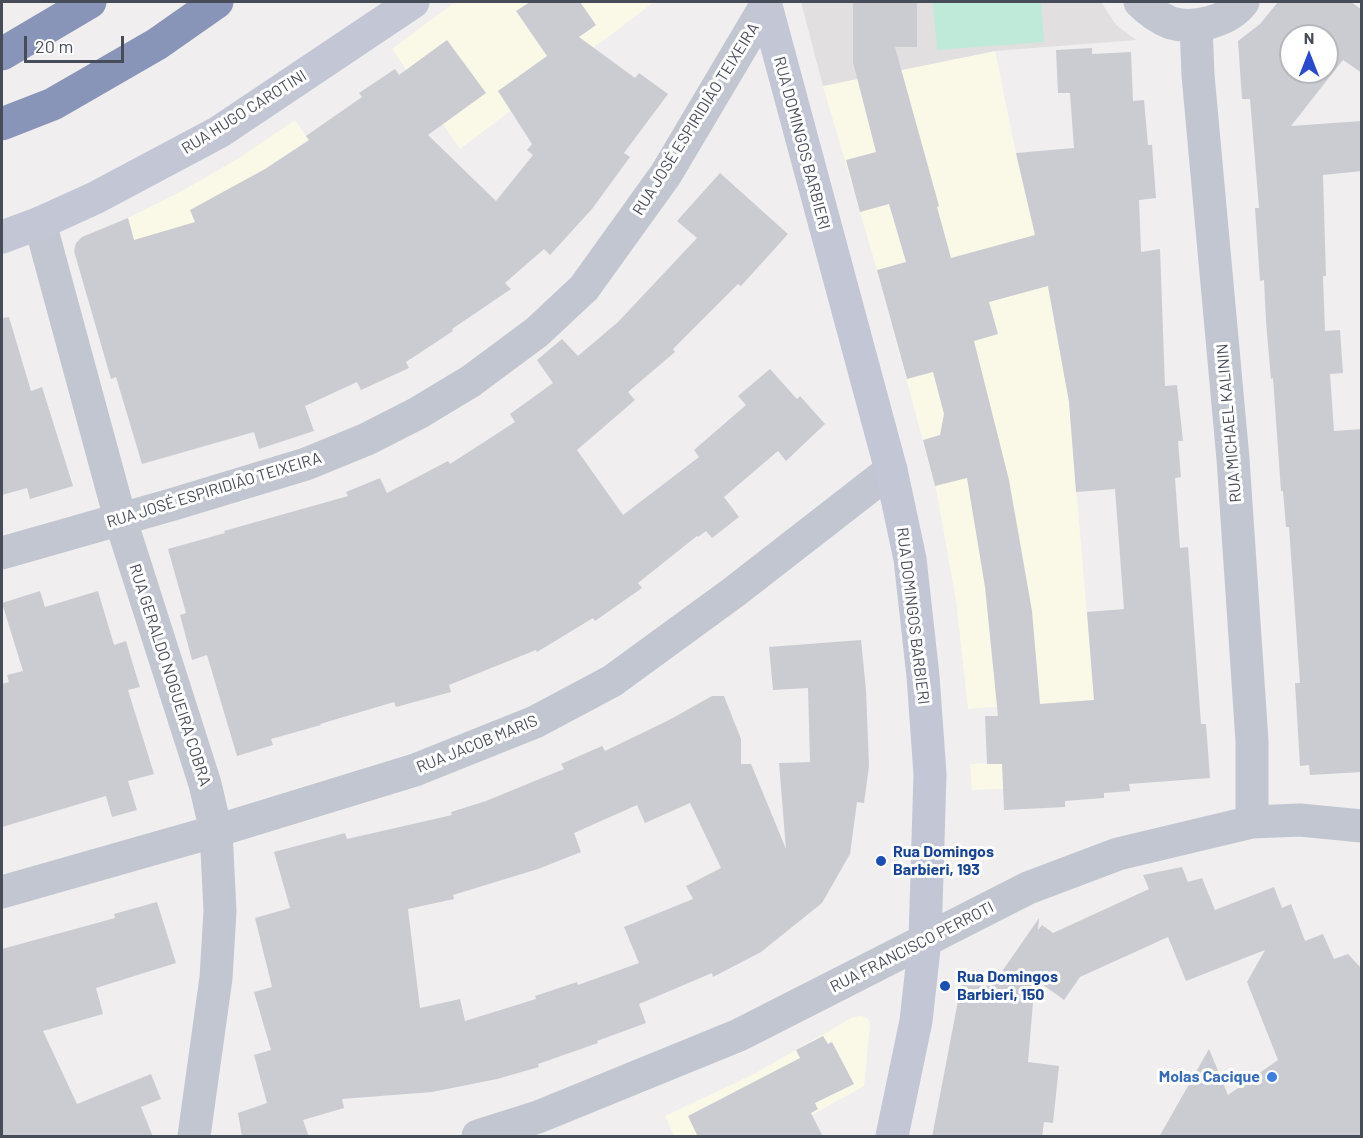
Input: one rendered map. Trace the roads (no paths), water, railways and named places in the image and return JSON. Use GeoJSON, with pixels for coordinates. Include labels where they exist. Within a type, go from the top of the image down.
{"type":"FeatureCollection","features":[{"type":"Feature","properties":{"kind":"highway"},"geometry":{"type":"LineString","coordinates":[[2,54],[90,2]]}},
{"type":"Feature","properties":{"kind":"highway"},"geometry":{"type":"LineString","coordinates":[[2,124],[62,98],[157,44],[218,2]]}},
{"type":"Feature","properties":{"kind":"main road","name":"RUA HUGO CAROTINI"},"geometry":{"type":"LineString","coordinates":[[2,237],[95,198],[219,132],[413,2]]}},
{"type":"Feature","properties":{"kind":"main road","name":"RUA DOMINGOS BARBIERI"},"geometry":{"type":"LineString","coordinates":[[765,4],[891,470],[910,560],[923,676],[930,774],[925,940],[916,1021],[892,1137]]}},
{"type":"Feature","properties":{"kind":"street"},"geometry":{"type":"LineString","coordinates":[[1140,2],[1150,12],[1172,23],[1196,25],[1219,20],[1244,2]]}},
{"type":"Feature","properties":{"kind":"street","name":"RUA JOSÉ ESPIRIDIÃO TEIXEIRA"},"geometry":{"type":"LineString","coordinates":[[2,553],[306,464],[368,439],[418,413],[471,381],[537,332],[584,288],[666,174],[765,4]]}},
{"type":"Feature","properties":{"kind":"street","name":"RUA MICHAEL KALININ"},"geometry":{"type":"LineString","coordinates":[[1196,25],[1198,75],[1234,470],[1252,741],[1252,822]]}},
{"type":"Feature","properties":{"kind":"street","name":"RUA GERALDO NOGUEIRA COBRA"},"geometry":{"type":"LineString","coordinates":[[40,223],[120,518],[205,784],[216,831],[220,910],[216,978],[194,1137]]}},
{"type":"Feature","properties":{"kind":"street","name":"RUA JACOB MARIS"},"geometry":{"type":"LineString","coordinates":[[2,892],[216,831],[415,770],[544,717],[612,681],[734,592],[891,470]]}},
{"type":"Feature","properties":{"kind":"street","name":"RUA FRANCISCO PERROTI"},"geometry":{"type":"LineString","coordinates":[[478,1137],[538,1117],[739,1035],[1028,888],[1118,854],[1252,822],[1300,820],[1362,826]]}},
{"type":"Feature","properties":{"kind":"place","name":"Rua Domingos Barbieri, 193"},"geometry":{"type":"Point","coordinates":[881,861]}},
{"type":"Feature","properties":{"kind":"place","name":"Rua Domingos Barbieri, 150"},"geometry":{"type":"Point","coordinates":[945,986]}},
{"type":"Feature","properties":{"kind":"place","name":"Molas Cacique"},"geometry":{"type":"Point","coordinates":[1272,1077]}}]}
